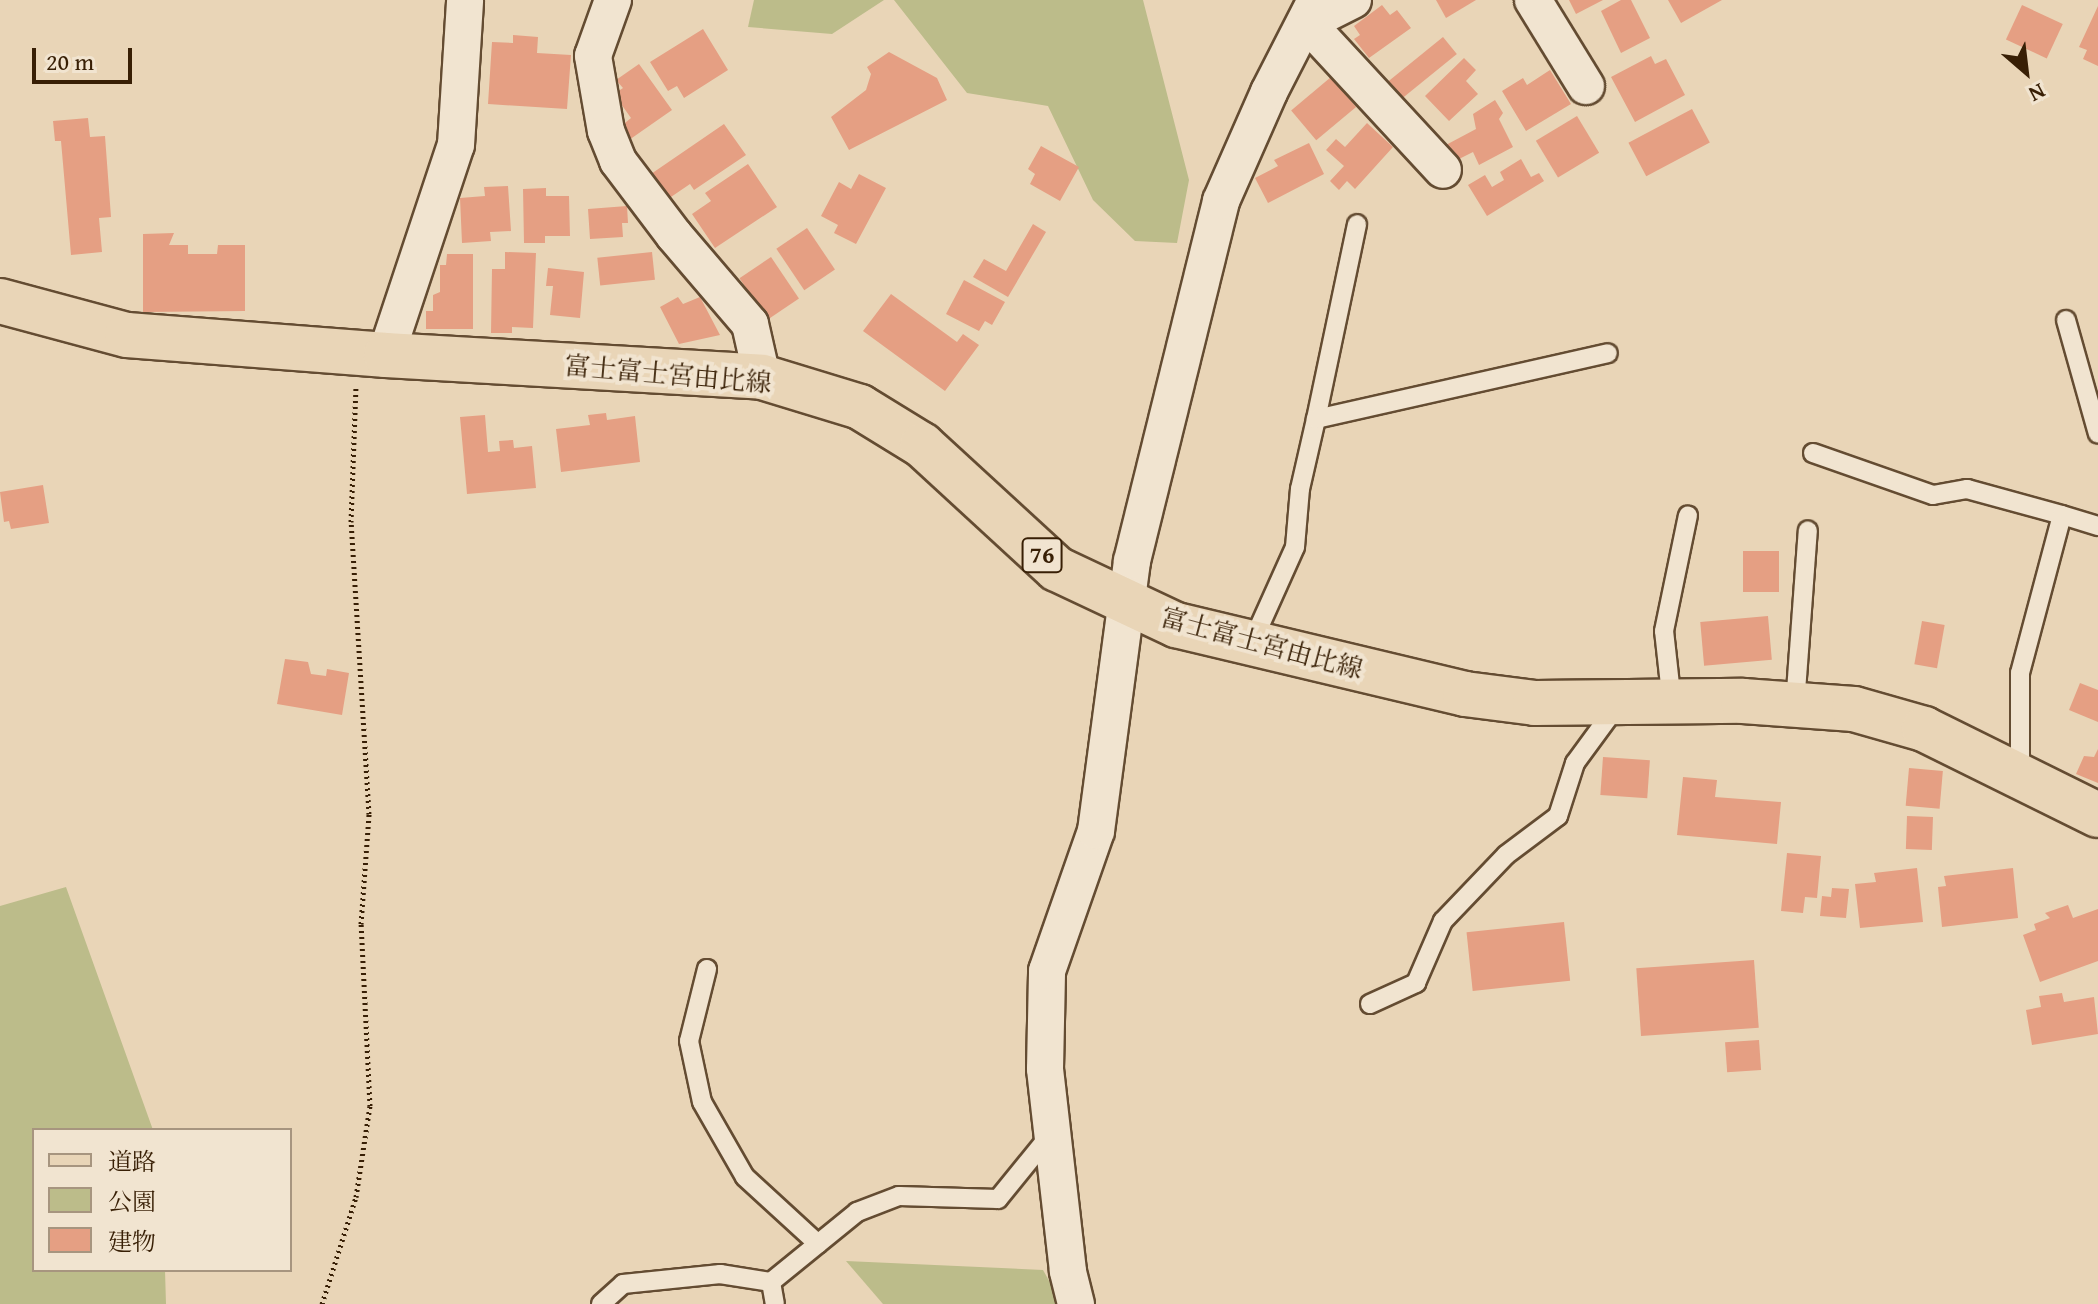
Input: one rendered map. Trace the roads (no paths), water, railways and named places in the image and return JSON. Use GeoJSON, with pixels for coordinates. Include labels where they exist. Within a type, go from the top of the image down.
{"type":"FeatureCollection","features":[{"type":"Feature","properties":{"kind":"main road","name":"富士富士宮由比線"},"geometry":{"type":"LineString","coordinates":[[0,301],[127,335],[762,377],[860,407],[922,445],[1057,569],[1176,625],[1250,646],[1465,694],[1535,703],[1743,701],[1854,709],[1924,729],[2098,815]]}},
{"type":"Feature","properties":{"kind":"street"},"geometry":{"type":"LineString","coordinates":[[372,353],[456,145],[465,0]]}},
{"type":"Feature","properties":{"kind":"street"},"geometry":{"type":"LineString","coordinates":[[613,0],[593,56],[606,131],[618,161],[674,235],[750,324],[762,377]]}},
{"type":"Feature","properties":{"kind":"street"},"geometry":{"type":"LineString","coordinates":[[1076,1304],[1068,1271],[1045,1069],[1047,971],[1096,831],[1132,561],[1221,201],[1269,92],[1311,12],[1353,0]]}},
{"type":"Feature","properties":{"kind":"street"},"geometry":{"type":"LineString","coordinates":[[1533,0],[1586,86]]}},
{"type":"Feature","properties":{"kind":"street"},"geometry":{"type":"LineString","coordinates":[[1311,12],[1443,170]]}},
{"type":"Feature","properties":{"kind":"lane"},"geometry":{"type":"LineString","coordinates":[[1250,646],[1295,547],[1300,489],[1357,224]]}},
{"type":"Feature","properties":{"kind":"lane"},"geometry":{"type":"LineString","coordinates":[[2066,320],[2098,434]]}},
{"type":"Feature","properties":{"kind":"lane"},"geometry":{"type":"LineString","coordinates":[[1316,419],[1608,353]]}},
{"type":"Feature","properties":{"kind":"lane"},"geometry":{"type":"LineString","coordinates":[[1813,453],[1933,495],[1967,489],[2098,526]]}},
{"type":"Feature","properties":{"kind":"lane"},"geometry":{"type":"LineString","coordinates":[[1672,703],[1664,631],[1688,515]]}},
{"type":"Feature","properties":{"kind":"lane"},"geometry":{"type":"LineString","coordinates":[[2020,776],[2020,673],[2062,515]]}},
{"type":"Feature","properties":{"kind":"lane"},"geometry":{"type":"LineString","coordinates":[[1795,705],[1808,530]]}},
{"type":"Feature","properties":{"kind":"lane"},"geometry":{"type":"LineString","coordinates":[[1370,1004],[1416,983],[1443,921],[1506,855],[1558,816],[1575,763],[1618,704]]}},
{"type":"Feature","properties":{"kind":"lane"},"geometry":{"type":"LineString","coordinates":[[707,969],[689,1041],[702,1102],[745,1177],[818,1244]]}},
{"type":"Feature","properties":{"kind":"lane"},"geometry":{"type":"LineString","coordinates":[[601,1304],[623,1284],[720,1274],[771,1282],[857,1212],[899,1196],[998,1199],[1052,1133]]}},
{"type":"Feature","properties":{"kind":"lane"},"geometry":{"type":"LineString","coordinates":[[771,1282],[775,1304]]}}]}
